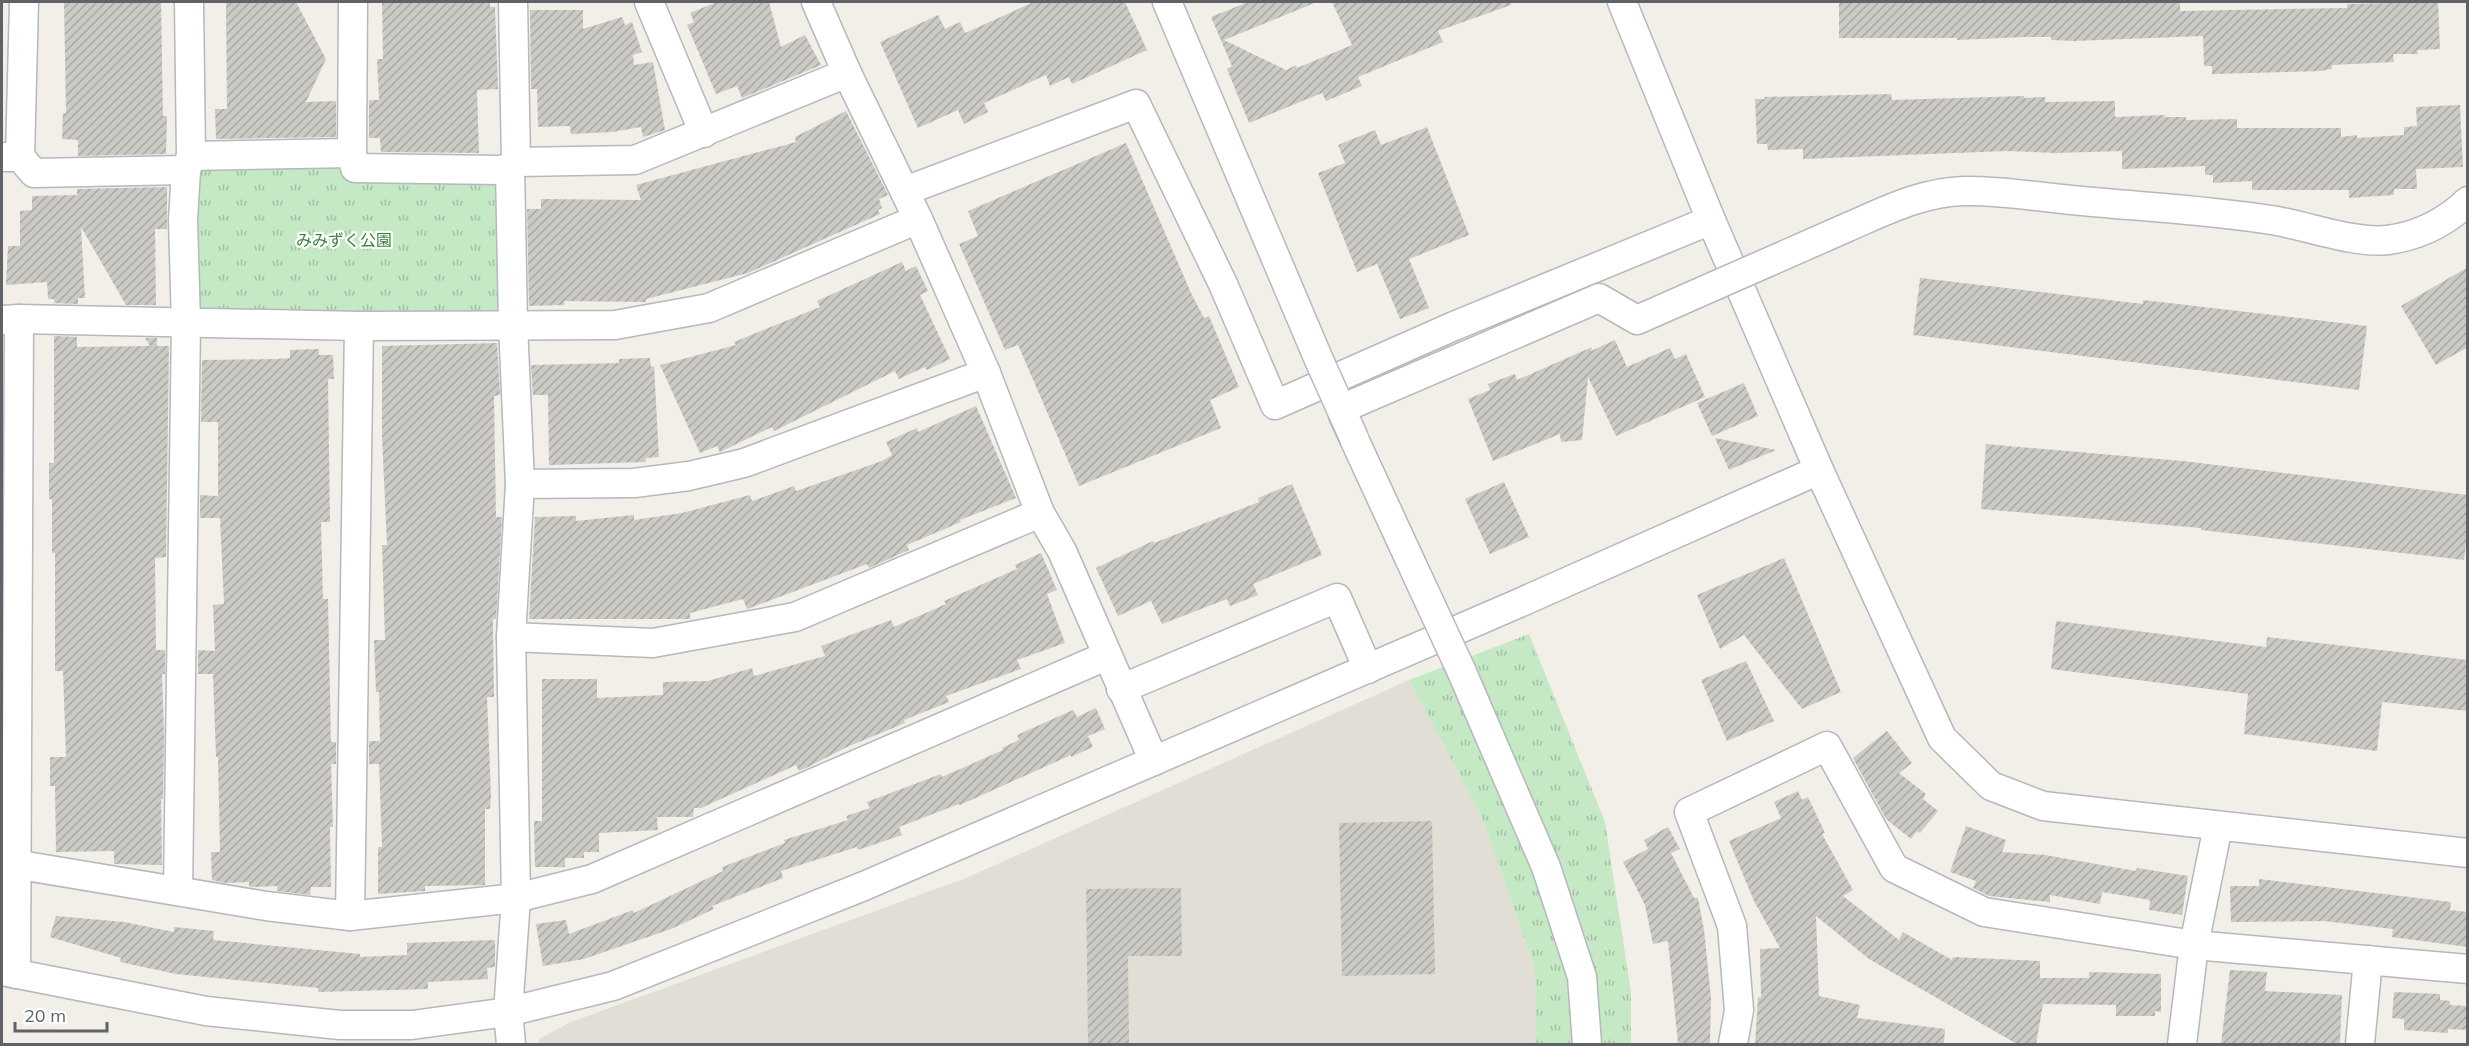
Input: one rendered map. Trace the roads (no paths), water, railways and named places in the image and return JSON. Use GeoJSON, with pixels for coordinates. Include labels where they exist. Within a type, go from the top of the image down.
{"type":"FeatureCollection","features":[{"type":"Feature","properties":{"kind":"street"},"geometry":{"type":"LineString","coordinates":[[24,2],[11,157],[34,172],[352,153]]}},
{"type":"Feature","properties":{"kind":"street"},"geometry":{"type":"LineString","coordinates":[[178,890],[186,323],[183,220],[188,163],[189,2]]}},
{"type":"Feature","properties":{"kind":"street"},"geometry":{"type":"LineString","coordinates":[[353,2],[352,153],[355,168],[500,170],[513,165],[635,159],[704,133],[847,73]]}},
{"type":"Feature","properties":{"kind":"street"},"geometry":{"type":"LineString","coordinates":[[511,1044],[508,1012],[516,898],[511,637],[520,484],[513,324],[513,2]]}},
{"type":"Feature","properties":{"kind":"street"},"geometry":{"type":"LineString","coordinates":[[649,2],[704,133]]}},
{"type":"Feature","properties":{"kind":"street"},"geometry":{"type":"LineString","coordinates":[[816,2],[847,73],[918,219],[986,373],[1040,513],[1062,551],[1106,656],[1154,761]]}},
{"type":"Feature","properties":{"kind":"street"},"geometry":{"type":"LineString","coordinates":[[1167,2],[1319,360],[1461,670],[1546,867],[1582,977],[1587,1044]]}},
{"type":"Feature","properties":{"kind":"street"},"geometry":{"type":"LineString","coordinates":[[1622,2],[1711,220],[1819,470],[1942,738],[1991,786],[2043,806],[2468,853]]}},
{"type":"Feature","properties":{"kind":"street"},"geometry":{"type":"LineString","coordinates":[[905,190],[1136,104],[1223,284],[1275,405],[1454,326],[1711,220]]}},
{"type":"Feature","properties":{"kind":"street"},"geometry":{"type":"LineString","coordinates":[[1346,420],[1599,298],[1637,320],[1911,200],[1963,191],[1992,191],[2273,220],[2343,236],[2385,240],[2417,234],[2456,212],[2468,201]]}},
{"type":"Feature","properties":{"kind":"street"},"geometry":{"type":"LineString","coordinates":[[918,219],[709,308],[615,325],[359,326],[10,319],[9,972],[206,1011],[340,1024],[377,1035],[412,1025],[508,1012],[613,986],[864,885],[1154,761],[1819,470]]}},
{"type":"Feature","properties":{"kind":"street"},"geometry":{"type":"LineString","coordinates":[[350,916],[359,326]]}},
{"type":"Feature","properties":{"kind":"street"},"geometry":{"type":"LineString","coordinates":[[520,484],[634,483],[689,476],[744,463],[986,373]]}},
{"type":"Feature","properties":{"kind":"street"},"geometry":{"type":"LineString","coordinates":[[511,637],[653,642],[795,617],[1040,513]]}},
{"type":"Feature","properties":{"kind":"street"},"geometry":{"type":"LineString","coordinates":[[1121,689],[1337,598],[1368,669]]}},
{"type":"Feature","properties":{"kind":"street"},"geometry":{"type":"LineString","coordinates":[[10,864],[266,906],[350,916],[516,898],[592,879],[1106,656]]}},
{"type":"Feature","properties":{"kind":"street"},"geometry":{"type":"LineString","coordinates":[[1734,1044],[1739,1010],[1732,926],[1689,812],[1827,746],[1893,868],[1984,912],[2194,945],[2468,969]]}},
{"type":"Feature","properties":{"kind":"street"},"geometry":{"type":"LineString","coordinates":[[2182,1044],[2194,945],[2218,826]]}},
{"type":"Feature","properties":{"kind":"street"},"geometry":{"type":"LineString","coordinates":[[2360,1044],[2368,960]]}},
{"type":"Feature","properties":{"kind":"park label","name":"みみずく公園"},"geometry":{"type":"Point","coordinates":[344,240]}}]}
